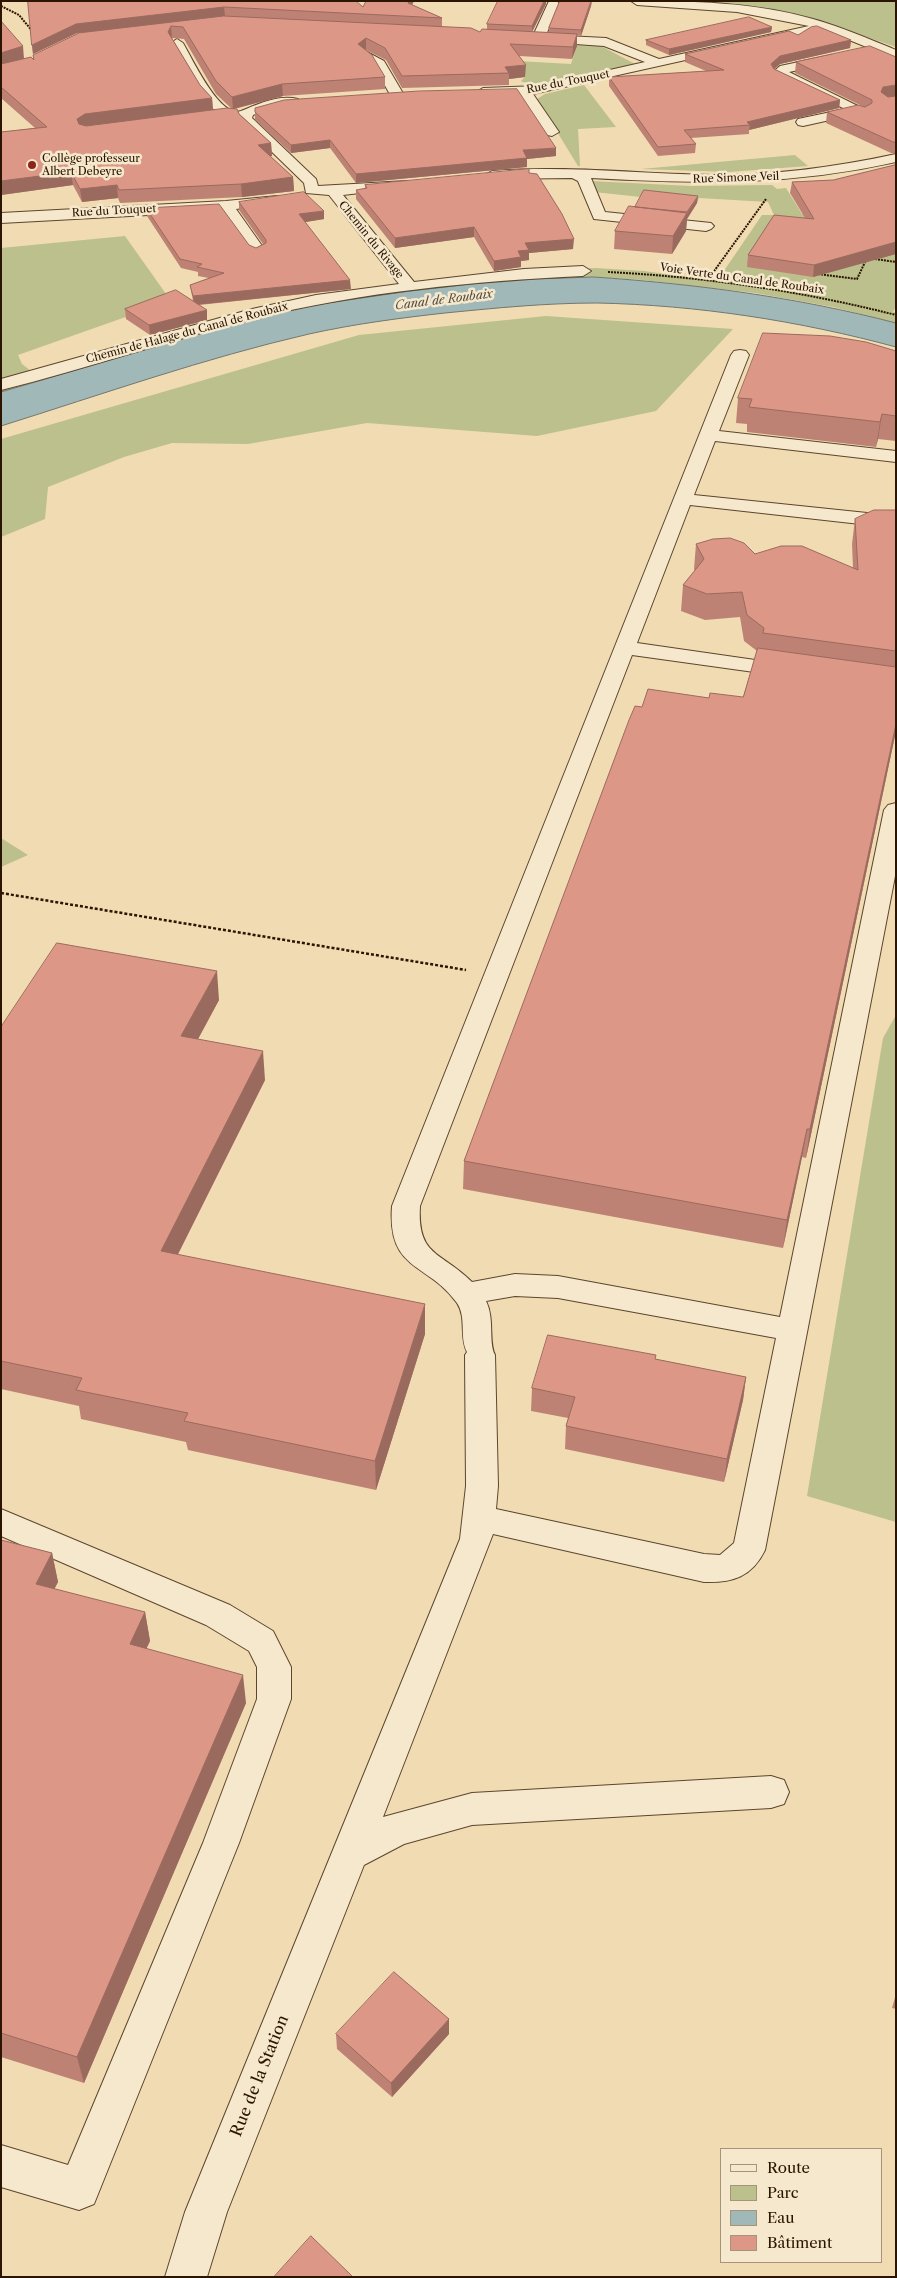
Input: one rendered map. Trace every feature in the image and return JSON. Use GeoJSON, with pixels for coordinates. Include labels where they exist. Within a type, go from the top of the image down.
{"type":"FeatureCollection","features":[{"type":"Feature","properties":{"kind":"street"},"geometry":{"type":"LineString","coordinates":[[637,1],[725,7],[796,18],[837,30],[896,55]]}},
{"type":"Feature","properties":{"kind":"street"},"geometry":{"type":"LineString","coordinates":[[553,4],[534,38],[606,42],[659,63]]}},
{"type":"Feature","properties":{"kind":"street","name":"Rue du Touquet"},"geometry":{"type":"LineString","coordinates":[[465,92],[525,92],[802,30],[825,28]]}},
{"type":"Feature","properties":{"kind":"street"},"geometry":{"type":"LineString","coordinates":[[177,43],[210,97],[228,114]]}},
{"type":"Feature","properties":{"kind":"street"},"geometry":{"type":"LineString","coordinates":[[860,53],[880,48]]}},
{"type":"Feature","properties":{"kind":"street"},"geometry":{"type":"LineString","coordinates":[[366,56],[379,64],[396,95]]}},
{"type":"Feature","properties":{"kind":"street"},"geometry":{"type":"LineString","coordinates":[[804,122],[860,111],[779,73],[785,69],[841,57]]}},
{"type":"Feature","properties":{"kind":"street"},"geometry":{"type":"LineString","coordinates":[[525,92],[552,132]]}},
{"type":"Feature","properties":{"kind":"street"},"geometry":{"type":"LineString","coordinates":[[378,96],[411,94]]}},
{"type":"Feature","properties":{"kind":"street"},"geometry":{"type":"LineString","coordinates":[[245,116],[250,111],[260,107],[302,101]]}},
{"type":"Feature","properties":{"kind":"street"},"geometry":{"type":"LineString","coordinates":[[209,117],[228,114],[245,116]]}},
{"type":"Feature","properties":{"kind":"street"},"geometry":{"type":"LineString","coordinates":[[245,116],[249,125],[311,182],[311,190],[335,191],[413,183]]}},
{"type":"Feature","properties":{"kind":"street","name":"Rue Simone Veil"},"geometry":{"type":"LineString","coordinates":[[482,176],[534,172],[574,172],[691,179],[750,179],[814,174],[896,158]]}},
{"type":"Feature","properties":{"kind":"street"},"geometry":{"type":"LineString","coordinates":[[574,172],[584,179],[599,216],[706,226]]}},
{"type":"Feature","properties":{"kind":"street","name":"Rue du Touquet"},"geometry":{"type":"LineString","coordinates":[[1,218],[226,206],[286,199],[302,195],[311,190]]}},
{"type":"Feature","properties":{"kind":"street","name":"Chemin du Rivage"},"geometry":{"type":"LineString","coordinates":[[335,191],[337,198],[410,287]]}},
{"type":"Feature","properties":{"kind":"street"},"geometry":{"type":"LineString","coordinates":[[226,206],[257,250]]}},
{"type":"Feature","properties":{"kind":"street","name":"Chemin de Halage du Canal de Roubaix"},"geometry":{"type":"LineString","coordinates":[[1,385],[271,309],[410,287],[524,274],[584,271]]}},
{"type":"Feature","properties":{"kind":"street"},"geometry":{"type":"LineString","coordinates":[[740,355],[406,1206],[404,1219],[408,1243],[417,1254],[448,1277],[466,1294],[515,1285],[558,1287],[792,1330]]}},
{"type":"Feature","properties":{"kind":"street"},"geometry":{"type":"LineString","coordinates":[[708,435],[896,457]]}},
{"type":"Feature","properties":{"kind":"street"},"geometry":{"type":"LineString","coordinates":[[683,499],[896,522]]}},
{"type":"Feature","properties":{"kind":"street"},"geometry":{"type":"LineString","coordinates":[[626,648],[809,674]]}},
{"type":"Feature","properties":{"kind":"street"},"geometry":{"type":"LineString","coordinates":[[480,1518],[704,1568],[726,1569],[749,1550],[896,810]]}},
{"type":"Feature","properties":{"kind":"street","name":"Rue de la Station"},"geometry":{"type":"LineString","coordinates":[[186,2277],[206,2212],[344,1866],[469,1561],[480,1518],[482,1486],[479,1350],[475,1310],[466,1294]]}},
{"type":"Feature","properties":{"kind":"street"},"geometry":{"type":"LineString","coordinates":[[1,1522],[218,1615],[261,1641],[274,1667],[274,1700],[221,1843],[79,2188],[1,2166]]}},
{"type":"Feature","properties":{"kind":"street"},"geometry":{"type":"LineString","coordinates":[[344,1866],[396,1829],[472,1809],[771,1792]]}},
{"type":"Feature","properties":{"kind":"path"},"geometry":{"type":"LineString","coordinates":[[1,6],[19,16],[38,38]]}},
{"type":"Feature","properties":{"kind":"path"},"geometry":{"type":"LineString","coordinates":[[707,281],[767,198]]}},
{"type":"Feature","properties":{"kind":"path"},"geometry":{"type":"LineString","coordinates":[[874,259],[879,251]]}},
{"type":"Feature","properties":{"kind":"path"},"geometry":{"type":"LineString","coordinates":[[817,274],[857,279],[865,260],[874,259],[896,262]]}},
{"type":"Feature","properties":{"kind":"path","name":"Voie Verte du Canal de Roubaix"},"geometry":{"type":"LineString","coordinates":[[584,271],[637,273],[814,296],[896,315]]}},
{"type":"Feature","properties":{"kind":"path"},"geometry":{"type":"LineString","coordinates":[[1,893],[496,975]]}},
{"type":"Feature","properties":{"kind":"green space"},"geometry":{"type":"Polygon","coordinates":[[[684,1],[896,1],[896,47],[810,18],[733,5],[684,1]]]}},
{"type":"Feature","properties":{"kind":"green space"},"geometry":{"type":"Polygon","coordinates":[[[577,45],[601,46],[635,64],[532,86],[521,81],[525,77],[517,61],[571,64],[577,45]]]}},
{"type":"Feature","properties":{"kind":"green space"},"geometry":{"type":"Polygon","coordinates":[[[584,85],[616,127],[578,129],[580,166],[578,166],[537,99],[545,94],[584,85]]]}},
{"type":"Feature","properties":{"kind":"green space"},"geometry":{"type":"Polygon","coordinates":[[[795,155],[808,166],[729,172],[641,169],[795,155]]]}},
{"type":"Feature","properties":{"kind":"green space"},"geometry":{"type":"Polygon","coordinates":[[[590,181],[691,186],[772,185],[777,189],[786,188],[802,214],[884,211],[896,208],[896,306],[893,312],[896,313],[896,323],[833,307],[755,293],[642,280],[594,277],[410,291],[299,307],[247,320],[1,392],[1,248],[125,236],[171,301],[18,355],[22,364],[31,371],[285,304],[548,270],[596,268],[644,271],[717,281],[762,215],[774,215],[768,202],[699,198],[697,203],[594,192],[590,181]]]}},
{"type":"Feature","properties":{"kind":"green space"},"geometry":{"type":"Polygon","coordinates":[[[546,316],[733,329],[656,411],[537,436],[367,423],[248,444],[172,443],[124,457],[48,487],[45,519],[1,537],[1,439],[359,335],[546,316]]]}},
{"type":"Feature","properties":{"kind":"green space"},"geometry":{"type":"Polygon","coordinates":[[[1,838],[28,855],[1,867],[1,838]]]}},
{"type":"Feature","properties":{"kind":"green space"},"geometry":{"type":"Polygon","coordinates":[[[896,1015],[896,1522],[807,1496],[883,1038],[896,1015]]]}},
{"type":"Feature","properties":{"kind":"water","name":"Canal de Roubaix"},"geometry":{"type":"Polygon","coordinates":[[[594,277],[670,283],[746,293],[858,314],[896,323],[896,347],[786,322],[710,311],[635,304],[559,304],[445,313],[394,319],[309,334],[193,365],[1,426],[1,392],[247,320],[299,307],[410,291],[507,280],[594,277]]]}},
{"type":"Feature","properties":{"kind":"building"},"geometry":{"type":"Polygon","coordinates":[[[28,1],[356,1],[363,7],[366,1],[409,1],[408,3],[442,18],[224,7],[76,24],[32,45],[28,1]]]}},
{"type":"Feature","properties":{"kind":"building"},"geometry":{"type":"Polygon","coordinates":[[[498,1],[544,1],[532,26],[487,24],[498,1]]]}},
{"type":"Feature","properties":{"kind":"building"},"geometry":{"type":"Polygon","coordinates":[[[560,1],[591,1],[581,30],[549,28],[560,1]]]}},
{"type":"Feature","properties":{"kind":"building"},"geometry":{"type":"Polygon","coordinates":[[[224,16],[471,28],[480,32],[482,29],[577,34],[573,47],[510,44],[526,65],[505,67],[509,73],[402,76],[385,48],[366,38],[358,44],[372,55],[385,77],[282,84],[232,97],[216,81],[183,27],[171,26],[168,32],[200,85],[212,98],[85,114],[77,119],[79,124],[86,126],[227,108],[237,109],[239,114],[271,143],[258,145],[293,177],[241,184],[119,190],[117,185],[80,189],[71,172],[1,181],[1,132],[47,127],[1,87],[1,64],[31,57],[34,60],[33,55],[79,33],[224,16]]]}},
{"type":"Feature","properties":{"kind":"building"},"geometry":{"type":"Polygon","coordinates":[[[749,17],[772,27],[669,49],[646,40],[749,17]]]}},
{"type":"Feature","properties":{"kind":"building"},"geometry":{"type":"Polygon","coordinates":[[[1,21],[23,46],[1,53],[1,21]]]}},
{"type":"Feature","properties":{"kind":"building"},"geometry":{"type":"Polygon","coordinates":[[[817,26],[851,40],[780,56],[771,64],[774,69],[840,100],[747,122],[750,125],[684,130],[696,144],[658,147],[609,77],[724,70],[685,54],[789,31],[798,35],[811,27],[817,26]]]}},
{"type":"Feature","properties":{"kind":"building"},"geometry":{"type":"Polygon","coordinates":[[[870,46],[896,57],[896,85],[883,87],[881,92],[888,97],[896,96],[896,142],[827,112],[858,105],[865,107],[872,103],[872,100],[796,62],[870,46]]]}},
{"type":"Feature","properties":{"kind":"building"},"geometry":{"type":"Polygon","coordinates":[[[517,89],[556,148],[523,150],[527,158],[356,174],[330,140],[291,145],[255,112],[255,108],[284,100],[419,91],[517,89]]]}},
{"type":"Feature","properties":{"kind":"building"},"geometry":{"type":"Polygon","coordinates":[[[896,165],[896,242],[814,265],[748,255],[774,215],[814,219],[792,182],[833,180],[896,165]]]}},
{"type":"Feature","properties":{"kind":"building"},"geometry":{"type":"Polygon","coordinates":[[[529,169],[529,173],[537,174],[562,214],[574,239],[525,243],[529,250],[518,251],[521,257],[494,261],[474,227],[395,238],[356,190],[367,188],[365,185],[529,169]]]}},
{"type":"Feature","properties":{"kind":"building"},"geometry":{"type":"Polygon","coordinates":[[[644,190],[698,196],[687,212],[635,207],[644,190]]]}},
{"type":"Feature","properties":{"kind":"building"},"geometry":{"type":"Polygon","coordinates":[[[304,192],[324,211],[299,214],[350,280],[193,296],[190,285],[224,273],[197,267],[202,264],[180,259],[146,208],[219,204],[249,245],[256,248],[266,243],[266,240],[239,202],[304,192]]]}},
{"type":"Feature","properties":{"kind":"building"},"geometry":{"type":"Polygon","coordinates":[[[629,206],[687,213],[673,236],[615,231],[629,206]]]}},
{"type":"Feature","properties":{"kind":"building"},"geometry":{"type":"Polygon","coordinates":[[[176,290],[207,310],[149,325],[125,309],[176,290]]]}},
{"type":"Feature","properties":{"kind":"building"},"geometry":{"type":"Polygon","coordinates":[[[763,333],[830,336],[866,342],[896,351],[896,416],[882,414],[880,422],[749,407],[752,399],[738,398],[763,333]]]}},
{"type":"Feature","properties":{"kind":"building"},"geometry":{"type":"Polygon","coordinates":[[[874,510],[896,510],[896,651],[763,633],[764,628],[747,615],[742,592],[707,594],[683,585],[704,559],[696,544],[713,539],[730,538],[744,543],[755,554],[781,546],[802,546],[858,570],[855,519],[874,510]]]}},
{"type":"Feature","properties":{"kind":"building"},"geometry":{"type":"Polygon","coordinates":[[[758,648],[896,667],[896,724],[810,1129],[807,1129],[787,1220],[464,1161],[635,706],[642,707],[648,689],[709,698],[710,693],[743,697],[758,648]]]}},
{"type":"Feature","properties":{"kind":"building"},"geometry":{"type":"Polygon","coordinates":[[[57,943],[217,971],[181,1036],[263,1051],[161,1251],[425,1304],[375,1461],[184,1421],[188,1413],[76,1390],[82,1378],[1,1361],[1,1027],[57,943]]]}},
{"type":"Feature","properties":{"kind":"building"},"geometry":{"type":"Polygon","coordinates":[[[548,1335],[656,1355],[655,1359],[746,1377],[727,1459],[566,1426],[575,1397],[532,1388],[548,1335]]]}},
{"type":"Feature","properties":{"kind":"building"},"geometry":{"type":"Polygon","coordinates":[[[1,1540],[52,1553],[36,1584],[145,1612],[130,1644],[243,1675],[77,2057],[1,2033],[1,1540]]]}},
{"type":"Feature","properties":{"kind":"building"},"geometry":{"type":"Polygon","coordinates":[[[394,1972],[449,2019],[391,2083],[336,2034],[394,1972]]]}},
{"type":"Feature","properties":{"kind":"building"},"geometry":{"type":"Polygon","coordinates":[[[311,2236],[353,2277],[274,2277],[311,2236]]]}},
{"type":"Feature","properties":{"kind":"place","name":"Collège professeur Albert Debeyre"},"geometry":{"type":"Point","coordinates":[32,165]}}]}
